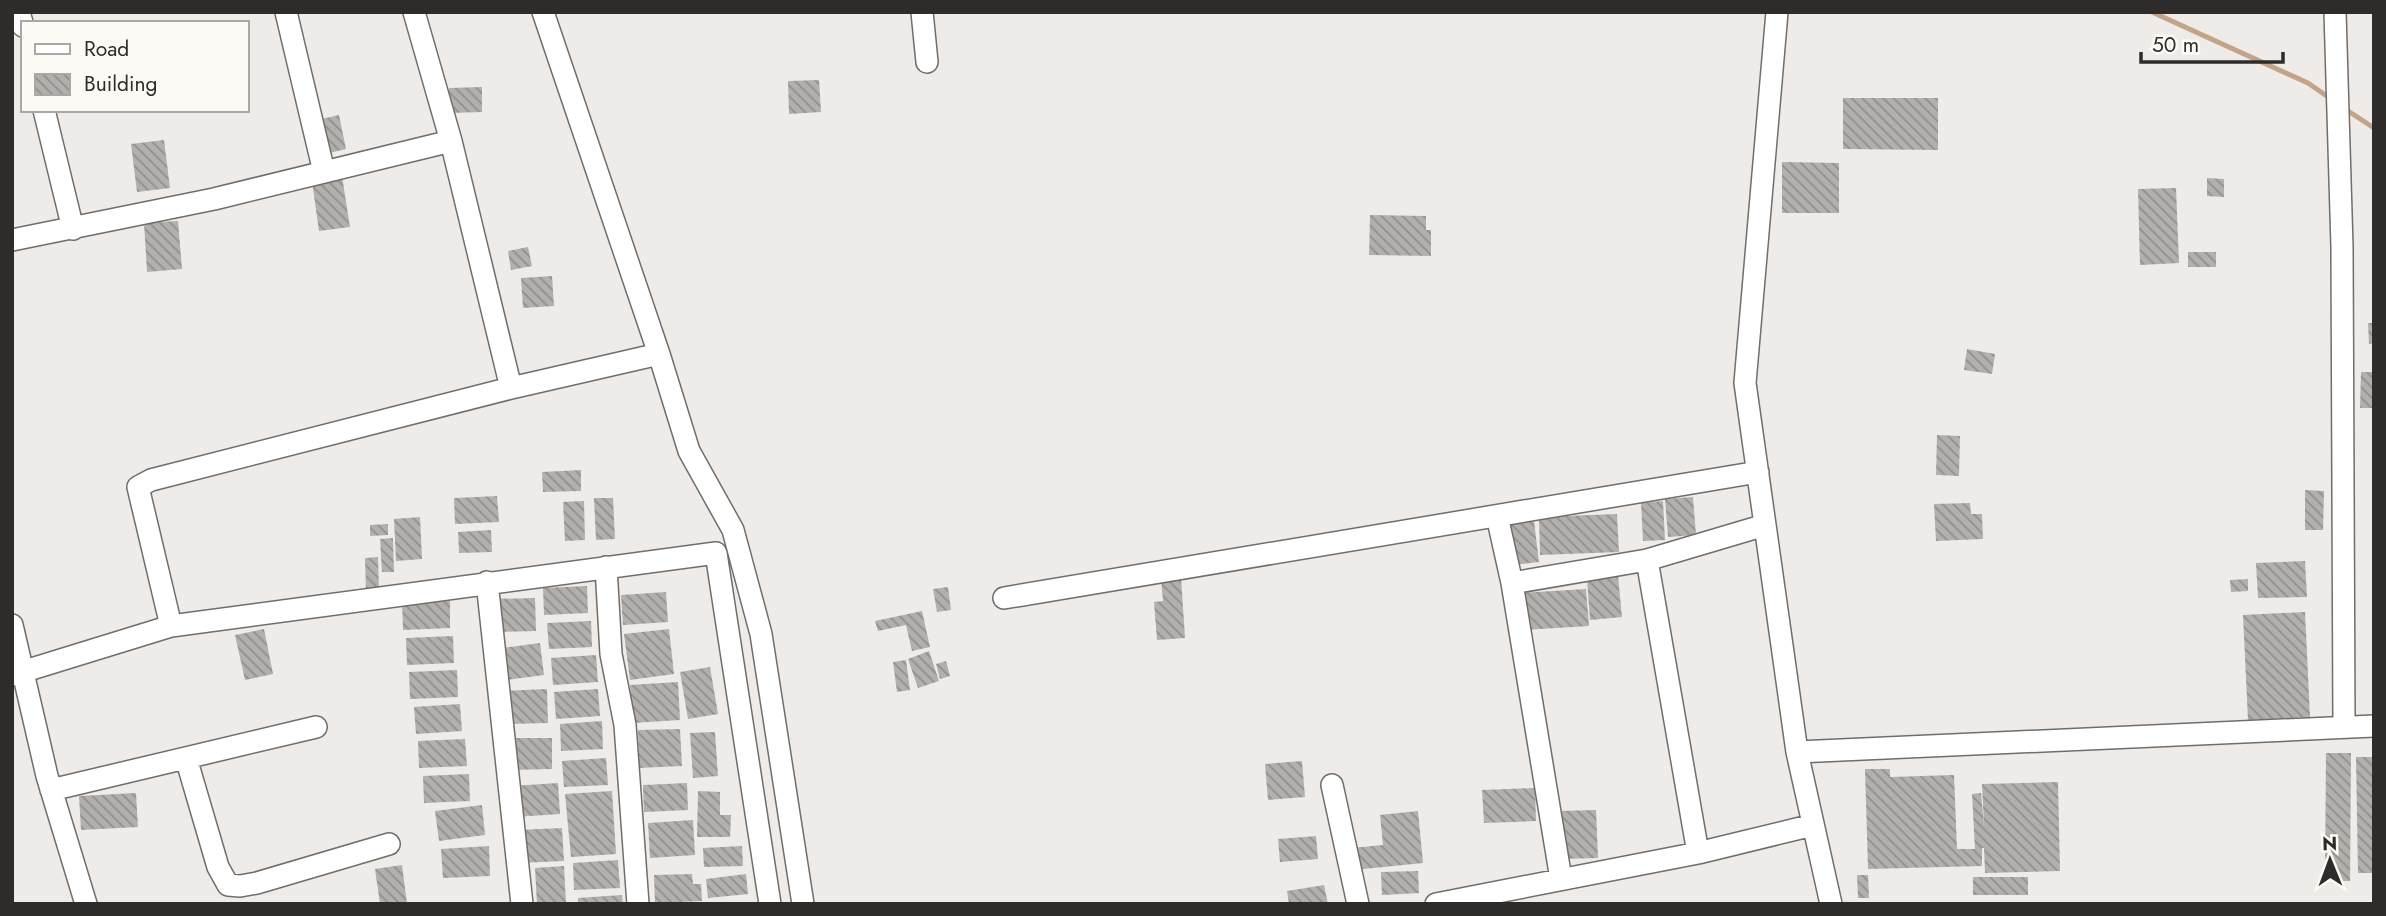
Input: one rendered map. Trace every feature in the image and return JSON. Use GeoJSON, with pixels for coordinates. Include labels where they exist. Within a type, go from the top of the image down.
{"type":"FeatureCollection","features":[{"type":"Feature","properties":{"kind":"street"},"geometry":{"type":"LineString","coordinates":[[286,12],[324,172]]}},
{"type":"Feature","properties":{"kind":"street"},"geometry":{"type":"LineString","coordinates":[[414,12],[451,141],[511,388]]}},
{"type":"Feature","properties":{"kind":"street"},"geometry":{"type":"LineString","coordinates":[[543,12],[659,354],[688,451],[733,530],[761,634],[803,904]]}},
{"type":"Feature","properties":{"kind":"street"},"geometry":{"type":"LineString","coordinates":[[922,12],[927,62]]}},
{"type":"Feature","properties":{"kind":"street"},"geometry":{"type":"LineString","coordinates":[[1777,12],[1745,383],[1797,752],[1831,904]]}},
{"type":"Feature","properties":{"kind":"street"},"geometry":{"type":"LineString","coordinates":[[2335,12],[2342,260],[2344,726]]}},
{"type":"Feature","properties":{"kind":"street"},"geometry":{"type":"LineString","coordinates":[[44,112],[73,229]]}},
{"type":"Feature","properties":{"kind":"street"},"geometry":{"type":"LineString","coordinates":[[12,240],[214,199],[451,141]]}},
{"type":"Feature","properties":{"kind":"street"},"geometry":{"type":"LineString","coordinates":[[171,626],[138,487],[151,480],[511,388],[659,354]]}},
{"type":"Feature","properties":{"kind":"street"},"geometry":{"type":"LineString","coordinates":[[1004,598],[1758,472]]}},
{"type":"Feature","properties":{"kind":"street"},"geometry":{"type":"LineString","coordinates":[[1497,516],[1511,583],[1561,880]]}},
{"type":"Feature","properties":{"kind":"street"},"geometry":{"type":"LineString","coordinates":[[1511,583],[1647,560],[1765,525]]}},
{"type":"Feature","properties":{"kind":"street"},"geometry":{"type":"LineString","coordinates":[[18,674],[171,626],[716,552],[769,904]]}},
{"type":"Feature","properties":{"kind":"street"},"geometry":{"type":"LineString","coordinates":[[1647,560],[1698,853]]}},
{"type":"Feature","properties":{"kind":"street"},"geometry":{"type":"LineString","coordinates":[[606,567],[611,653],[625,725],[638,904]]}},
{"type":"Feature","properties":{"kind":"street"},"geometry":{"type":"LineString","coordinates":[[487,582],[522,904]]}},
{"type":"Feature","properties":{"kind":"street"},"geometry":{"type":"LineString","coordinates":[[12,625],[18,674],[86,904]]}},
{"type":"Feature","properties":{"kind":"street"},"geometry":{"type":"LineString","coordinates":[[1797,752],[2374,726]]}},
{"type":"Feature","properties":{"kind":"street"},"geometry":{"type":"LineString","coordinates":[[51,790],[316,727]]}},
{"type":"Feature","properties":{"kind":"street"},"geometry":{"type":"LineString","coordinates":[[186,758],[218,867],[228,885],[257,883],[389,844]]}},
{"type":"Feature","properties":{"kind":"street"},"geometry":{"type":"LineString","coordinates":[[1332,785],[1358,904]]}},
{"type":"Feature","properties":{"kind":"street"},"geometry":{"type":"LineString","coordinates":[[1436,904],[1698,853],[1813,825]]}},
{"type":"Feature","properties":{"kind":"building"},"geometry":{"type":"Polygon","coordinates":[[[819,80],[821,112],[789,114],[788,81],[819,80]]]}},
{"type":"Feature","properties":{"kind":"building"},"geometry":{"type":"Polygon","coordinates":[[[482,87],[482,112],[450,113],[449,88],[482,87]]]}},
{"type":"Feature","properties":{"kind":"building"},"geometry":{"type":"Polygon","coordinates":[[[1843,98],[1938,98],[1938,150],[1843,149],[1843,98]]]}},
{"type":"Feature","properties":{"kind":"building"},"geometry":{"type":"Polygon","coordinates":[[[339,115],[346,149],[321,155],[313,121],[339,115]]]}},
{"type":"Feature","properties":{"kind":"building"},"geometry":{"type":"Polygon","coordinates":[[[164,140],[170,188],[137,192],[131,144],[164,140]]]}},
{"type":"Feature","properties":{"kind":"building"},"geometry":{"type":"Polygon","coordinates":[[[1782,162],[1839,163],[1839,213],[1782,213],[1782,162]]]}},
{"type":"Feature","properties":{"kind":"building"},"geometry":{"type":"Polygon","coordinates":[[[342,176],[350,227],[319,231],[312,181],[342,176]]]}},
{"type":"Feature","properties":{"kind":"building"},"geometry":{"type":"Polygon","coordinates":[[[2207,178],[2224,179],[2224,197],[2207,196],[2207,178]]]}},
{"type":"Feature","properties":{"kind":"building"},"geometry":{"type":"Polygon","coordinates":[[[2176,188],[2179,263],[2140,265],[2138,189],[2176,188]]]}},
{"type":"Feature","properties":{"kind":"building"},"geometry":{"type":"Polygon","coordinates":[[[1370,215],[1426,216],[1426,230],[1431,230],[1431,256],[1369,255],[1370,215]]]}},
{"type":"Feature","properties":{"kind":"building"},"geometry":{"type":"Polygon","coordinates":[[[178,221],[182,269],[147,272],[144,223],[178,221]]]}},
{"type":"Feature","properties":{"kind":"building"},"geometry":{"type":"Polygon","coordinates":[[[528,247],[532,266],[511,270],[508,251],[528,247]]]}},
{"type":"Feature","properties":{"kind":"building"},"geometry":{"type":"Polygon","coordinates":[[[2188,252],[2216,252],[2216,267],[2188,267],[2188,252]]]}},
{"type":"Feature","properties":{"kind":"building"},"geometry":{"type":"Polygon","coordinates":[[[552,276],[554,306],[523,308],[521,278],[552,276]]]}},
{"type":"Feature","properties":{"kind":"building"},"geometry":{"type":"Polygon","coordinates":[[[2368,323],[2374,323],[2374,343],[2369,344],[2368,323]]]}},
{"type":"Feature","properties":{"kind":"building"},"geometry":{"type":"Polygon","coordinates":[[[1967,349],[1995,354],[1992,374],[1964,370],[1967,349]]]}},
{"type":"Feature","properties":{"kind":"building"},"geometry":{"type":"Polygon","coordinates":[[[2361,372],[2374,372],[2374,408],[2360,408],[2361,372]]]}},
{"type":"Feature","properties":{"kind":"building"},"geometry":{"type":"Polygon","coordinates":[[[1937,435],[1960,436],[1959,476],[1936,475],[1937,435]]]}},
{"type":"Feature","properties":{"kind":"building"},"geometry":{"type":"Polygon","coordinates":[[[581,470],[581,491],[543,492],[542,472],[581,470]]]}},
{"type":"Feature","properties":{"kind":"building"},"geometry":{"type":"Polygon","coordinates":[[[2305,490],[2324,491],[2323,530],[2305,530],[2305,490]]]}},
{"type":"Feature","properties":{"kind":"building"},"geometry":{"type":"Polygon","coordinates":[[[497,496],[499,522],[455,524],[454,498],[497,496]]]}},
{"type":"Feature","properties":{"kind":"building"},"geometry":{"type":"Polygon","coordinates":[[[1693,497],[1696,535],[1668,537],[1665,499],[1693,497]]]}},
{"type":"Feature","properties":{"kind":"building"},"geometry":{"type":"Polygon","coordinates":[[[594,498],[613,498],[615,539],[596,540],[594,498]]]}},
{"type":"Feature","properties":{"kind":"building"},"geometry":{"type":"Polygon","coordinates":[[[584,501],[585,540],[565,541],[563,502],[584,501]]]}},
{"type":"Feature","properties":{"kind":"building"},"geometry":{"type":"Polygon","coordinates":[[[1663,501],[1665,540],[1643,541],[1641,503],[1663,501]]]}},
{"type":"Feature","properties":{"kind":"building"},"geometry":{"type":"Polygon","coordinates":[[[1970,503],[1971,514],[1982,514],[1983,539],[1936,541],[1934,504],[1970,503]]]}},
{"type":"Feature","properties":{"kind":"building"},"geometry":{"type":"Polygon","coordinates":[[[1617,514],[1619,552],[1540,555],[1539,517],[1617,514]]]}},
{"type":"Feature","properties":{"kind":"building"},"geometry":{"type":"Polygon","coordinates":[[[420,517],[422,559],[396,561],[394,519],[420,517]]]}},
{"type":"Feature","properties":{"kind":"building"},"geometry":{"type":"Polygon","coordinates":[[[1534,521],[1539,562],[1513,565],[1508,524],[1534,521]]]}},
{"type":"Feature","properties":{"kind":"building"},"geometry":{"type":"Polygon","coordinates":[[[388,524],[388,535],[370,536],[370,525],[388,524]]]}},
{"type":"Feature","properties":{"kind":"building"},"geometry":{"type":"Polygon","coordinates":[[[491,530],[492,552],[459,553],[458,532],[491,530]]]}},
{"type":"Feature","properties":{"kind":"building"},"geometry":{"type":"Polygon","coordinates":[[[393,538],[394,572],[382,572],[380,539],[393,538]]]}},
{"type":"Feature","properties":{"kind":"building"},"geometry":{"type":"Polygon","coordinates":[[[378,557],[379,591],[366,592],[365,558],[378,557]]]}},
{"type":"Feature","properties":{"kind":"building"},"geometry":{"type":"Polygon","coordinates":[[[2305,561],[2307,597],[2258,598],[2256,563],[2305,561]]]}},
{"type":"Feature","properties":{"kind":"building"},"geometry":{"type":"Polygon","coordinates":[[[1618,576],[1622,617],[1590,620],[1587,579],[1618,576]]]}},
{"type":"Feature","properties":{"kind":"building"},"geometry":{"type":"Polygon","coordinates":[[[1181,577],[1185,638],[1157,640],[1154,602],[1163,601],[1161,579],[1181,577]]]}},
{"type":"Feature","properties":{"kind":"building"},"geometry":{"type":"Polygon","coordinates":[[[2248,579],[2248,591],[2231,592],[2230,580],[2248,579]]]}},
{"type":"Feature","properties":{"kind":"building"},"geometry":{"type":"Polygon","coordinates":[[[587,586],[588,613],[544,615],[543,588],[587,586]]]}},
{"type":"Feature","properties":{"kind":"building"},"geometry":{"type":"Polygon","coordinates":[[[948,587],[951,610],[937,612],[933,589],[948,587]]]}},
{"type":"Feature","properties":{"kind":"building"},"geometry":{"type":"Polygon","coordinates":[[[1586,589],[1589,626],[1523,630],[1520,593],[1586,589]]]}},
{"type":"Feature","properties":{"kind":"building"},"geometry":{"type":"Polygon","coordinates":[[[666,592],[668,622],[623,625],[621,595],[666,592]]]}},
{"type":"Feature","properties":{"kind":"building"},"geometry":{"type":"Polygon","coordinates":[[[535,598],[536,631],[493,632],[492,599],[535,598]]]}},
{"type":"Feature","properties":{"kind":"building"},"geometry":{"type":"Polygon","coordinates":[[[450,601],[450,628],[403,630],[402,602],[450,601]]]}},
{"type":"Feature","properties":{"kind":"building"},"geometry":{"type":"Polygon","coordinates":[[[922,611],[930,647],[912,651],[906,625],[878,631],[875,621],[922,611]]]}},
{"type":"Feature","properties":{"kind":"building"},"geometry":{"type":"Polygon","coordinates":[[[2305,612],[2310,717],[2248,720],[2243,615],[2305,612]]]}},
{"type":"Feature","properties":{"kind":"building"},"geometry":{"type":"Polygon","coordinates":[[[591,621],[592,647],[549,649],[547,623],[591,621]]]}},
{"type":"Feature","properties":{"kind":"building"},"geometry":{"type":"Polygon","coordinates":[[[264,629],[273,674],[245,680],[235,635],[264,629]]]}},
{"type":"Feature","properties":{"kind":"building"},"geometry":{"type":"Polygon","coordinates":[[[669,629],[674,674],[630,680],[624,634],[669,629]]]}},
{"type":"Feature","properties":{"kind":"building"},"geometry":{"type":"Polygon","coordinates":[[[453,636],[454,663],[407,665],[406,638],[453,636]]]}},
{"type":"Feature","properties":{"kind":"building"},"geometry":{"type":"Polygon","coordinates":[[[540,643],[544,675],[499,681],[495,649],[540,643]]]}},
{"type":"Feature","properties":{"kind":"building"},"geometry":{"type":"Polygon","coordinates":[[[929,651],[939,681],[918,688],[908,659],[929,651]]]}},
{"type":"Feature","properties":{"kind":"building"},"geometry":{"type":"Polygon","coordinates":[[[596,655],[598,682],[553,685],[551,658],[596,655]]]}},
{"type":"Feature","properties":{"kind":"building"},"geometry":{"type":"Polygon","coordinates":[[[906,660],[910,690],[897,692],[893,662],[906,660]]]}},
{"type":"Feature","properties":{"kind":"building"},"geometry":{"type":"Polygon","coordinates":[[[946,661],[950,676],[940,679],[936,664],[946,661]]]}},
{"type":"Feature","properties":{"kind":"building"},"geometry":{"type":"Polygon","coordinates":[[[710,667],[718,714],[688,719],[680,672],[710,667]]]}},
{"type":"Feature","properties":{"kind":"building"},"geometry":{"type":"Polygon","coordinates":[[[457,670],[458,697],[410,699],[409,672],[457,670]]]}},
{"type":"Feature","properties":{"kind":"building"},"geometry":{"type":"Polygon","coordinates":[[[678,682],[680,720],[633,723],[630,685],[678,682]]]}},
{"type":"Feature","properties":{"kind":"building"},"geometry":{"type":"Polygon","coordinates":[[[547,689],[548,723],[503,724],[501,691],[547,689]]]}},
{"type":"Feature","properties":{"kind":"building"},"geometry":{"type":"Polygon","coordinates":[[[598,689],[600,716],[556,719],[554,692],[598,689]]]}},
{"type":"Feature","properties":{"kind":"building"},"geometry":{"type":"Polygon","coordinates":[[[460,704],[462,731],[416,734],[414,707],[460,704]]]}},
{"type":"Feature","properties":{"kind":"building"},"geometry":{"type":"Polygon","coordinates":[[[602,721],[603,749],[561,751],[560,724],[602,721]]]}},
{"type":"Feature","properties":{"kind":"building"},"geometry":{"type":"Polygon","coordinates":[[[680,729],[682,766],[639,768],[638,730],[680,729]]]}},
{"type":"Feature","properties":{"kind":"building"},"geometry":{"type":"Polygon","coordinates":[[[715,732],[718,776],[693,778],[690,733],[715,732]]]}},
{"type":"Feature","properties":{"kind":"building"},"geometry":{"type":"Polygon","coordinates":[[[507,738],[552,738],[552,769],[507,770],[507,738]]]}},
{"type":"Feature","properties":{"kind":"building"},"geometry":{"type":"Polygon","coordinates":[[[465,739],[467,766],[419,768],[418,741],[465,739]]]}},
{"type":"Feature","properties":{"kind":"building"},"geometry":{"type":"Polygon","coordinates":[[[2326,753],[2351,753],[2350,881],[2325,881],[2326,753]]]}},
{"type":"Feature","properties":{"kind":"building"},"geometry":{"type":"Polygon","coordinates":[[[2356,757],[2374,757],[2374,873],[2358,873],[2356,757]]]}},
{"type":"Feature","properties":{"kind":"building"},"geometry":{"type":"Polygon","coordinates":[[[606,758],[608,785],[564,787],[562,761],[606,758]]]}},
{"type":"Feature","properties":{"kind":"building"},"geometry":{"type":"Polygon","coordinates":[[[1302,761],[1305,797],[1268,800],[1265,764],[1302,761]]]}},
{"type":"Feature","properties":{"kind":"building"},"geometry":{"type":"Polygon","coordinates":[[[1865,769],[1890,769],[1890,777],[1954,775],[1957,849],[1975,849],[1972,794],[1981,793],[1984,826],[1982,784],[2058,782],[2060,871],[1985,873],[1984,848],[1982,866],[1868,869],[1865,769]]]}},
{"type":"Feature","properties":{"kind":"building"},"geometry":{"type":"Polygon","coordinates":[[[469,774],[470,801],[424,803],[423,776],[469,774]]]}},
{"type":"Feature","properties":{"kind":"building"},"geometry":{"type":"Polygon","coordinates":[[[558,783],[560,814],[514,817],[512,786],[558,783]]]}},
{"type":"Feature","properties":{"kind":"building"},"geometry":{"type":"Polygon","coordinates":[[[687,783],[688,810],[644,812],[643,785],[687,783]]]}},
{"type":"Feature","properties":{"kind":"building"},"geometry":{"type":"Polygon","coordinates":[[[1535,788],[1536,821],[1484,823],[1482,790],[1535,788]]]}},
{"type":"Feature","properties":{"kind":"building"},"geometry":{"type":"Polygon","coordinates":[[[612,791],[616,854],[571,857],[565,794],[612,791]]]}},
{"type":"Feature","properties":{"kind":"building"},"geometry":{"type":"Polygon","coordinates":[[[698,791],[720,792],[720,815],[731,815],[730,837],[697,837],[698,791]]]}},
{"type":"Feature","properties":{"kind":"building"},"geometry":{"type":"Polygon","coordinates":[[[136,793],[138,827],[81,830],[79,796],[136,793]]]}},
{"type":"Feature","properties":{"kind":"building"},"geometry":{"type":"Polygon","coordinates":[[[482,805],[485,835],[439,841],[435,811],[482,805]]]}},
{"type":"Feature","properties":{"kind":"building"},"geometry":{"type":"Polygon","coordinates":[[[1596,810],[1598,858],[1561,859],[1559,811],[1596,810]]]}},
{"type":"Feature","properties":{"kind":"building"},"geometry":{"type":"Polygon","coordinates":[[[1418,811],[1423,863],[1354,870],[1352,848],[1383,845],[1380,815],[1418,811]]]}},
{"type":"Feature","properties":{"kind":"building"},"geometry":{"type":"Polygon","coordinates":[[[693,820],[695,855],[650,858],[648,823],[693,820]]]}},
{"type":"Feature","properties":{"kind":"building"},"geometry":{"type":"Polygon","coordinates":[[[562,828],[564,861],[519,863],[517,830],[562,828]]]}},
{"type":"Feature","properties":{"kind":"building"},"geometry":{"type":"Polygon","coordinates":[[[1316,836],[1318,859],[1280,862],[1278,839],[1316,836]]]}},
{"type":"Feature","properties":{"kind":"building"},"geometry":{"type":"Polygon","coordinates":[[[489,846],[490,876],[443,878],[441,849],[489,846]]]}},
{"type":"Feature","properties":{"kind":"building"},"geometry":{"type":"Polygon","coordinates":[[[742,846],[743,866],[704,867],[703,848],[742,846]]]}},
{"type":"Feature","properties":{"kind":"building"},"geometry":{"type":"Polygon","coordinates":[[[618,860],[620,888],[574,890],[573,863],[618,860]]]}},
{"type":"Feature","properties":{"kind":"building"},"geometry":{"type":"Polygon","coordinates":[[[402,865],[407,904],[380,904],[375,869],[402,865]]]}},
{"type":"Feature","properties":{"kind":"building"},"geometry":{"type":"Polygon","coordinates":[[[564,866],[566,904],[537,904],[535,868],[564,866]]]}},
{"type":"Feature","properties":{"kind":"building"},"geometry":{"type":"Polygon","coordinates":[[[1418,871],[1419,893],[1382,895],[1381,872],[1418,871]]]}},
{"type":"Feature","properties":{"kind":"building"},"geometry":{"type":"Polygon","coordinates":[[[692,874],[693,884],[701,884],[702,901],[655,903],[654,875],[692,874]]]}},
{"type":"Feature","properties":{"kind":"building"},"geometry":{"type":"Polygon","coordinates":[[[746,874],[748,894],[708,898],[706,879],[746,874]]]}},
{"type":"Feature","properties":{"kind":"building"},"geometry":{"type":"Polygon","coordinates":[[[1857,875],[1868,875],[1869,898],[1858,898],[1857,875]]]}},
{"type":"Feature","properties":{"kind":"building"},"geometry":{"type":"Polygon","coordinates":[[[1973,877],[2028,877],[2028,895],[1973,895],[1973,877]]]}},
{"type":"Feature","properties":{"kind":"building"},"geometry":{"type":"Polygon","coordinates":[[[1324,885],[1328,904],[1289,904],[1287,891],[1324,885]]]}},
{"type":"Feature","properties":{"kind":"building"},"geometry":{"type":"Polygon","coordinates":[[[622,895],[623,904],[578,904],[578,898],[622,895]]]}},
{"type":"Feature","properties":{"kind":"waterway"},"geometry":{"type":"LineString","coordinates":[[2152,12],[2308,83],[2331,99]]}},
{"type":"Feature","properties":{"kind":"waterway"},"geometry":{"type":"LineString","coordinates":[[2345,109],[2374,128]]}}]}
